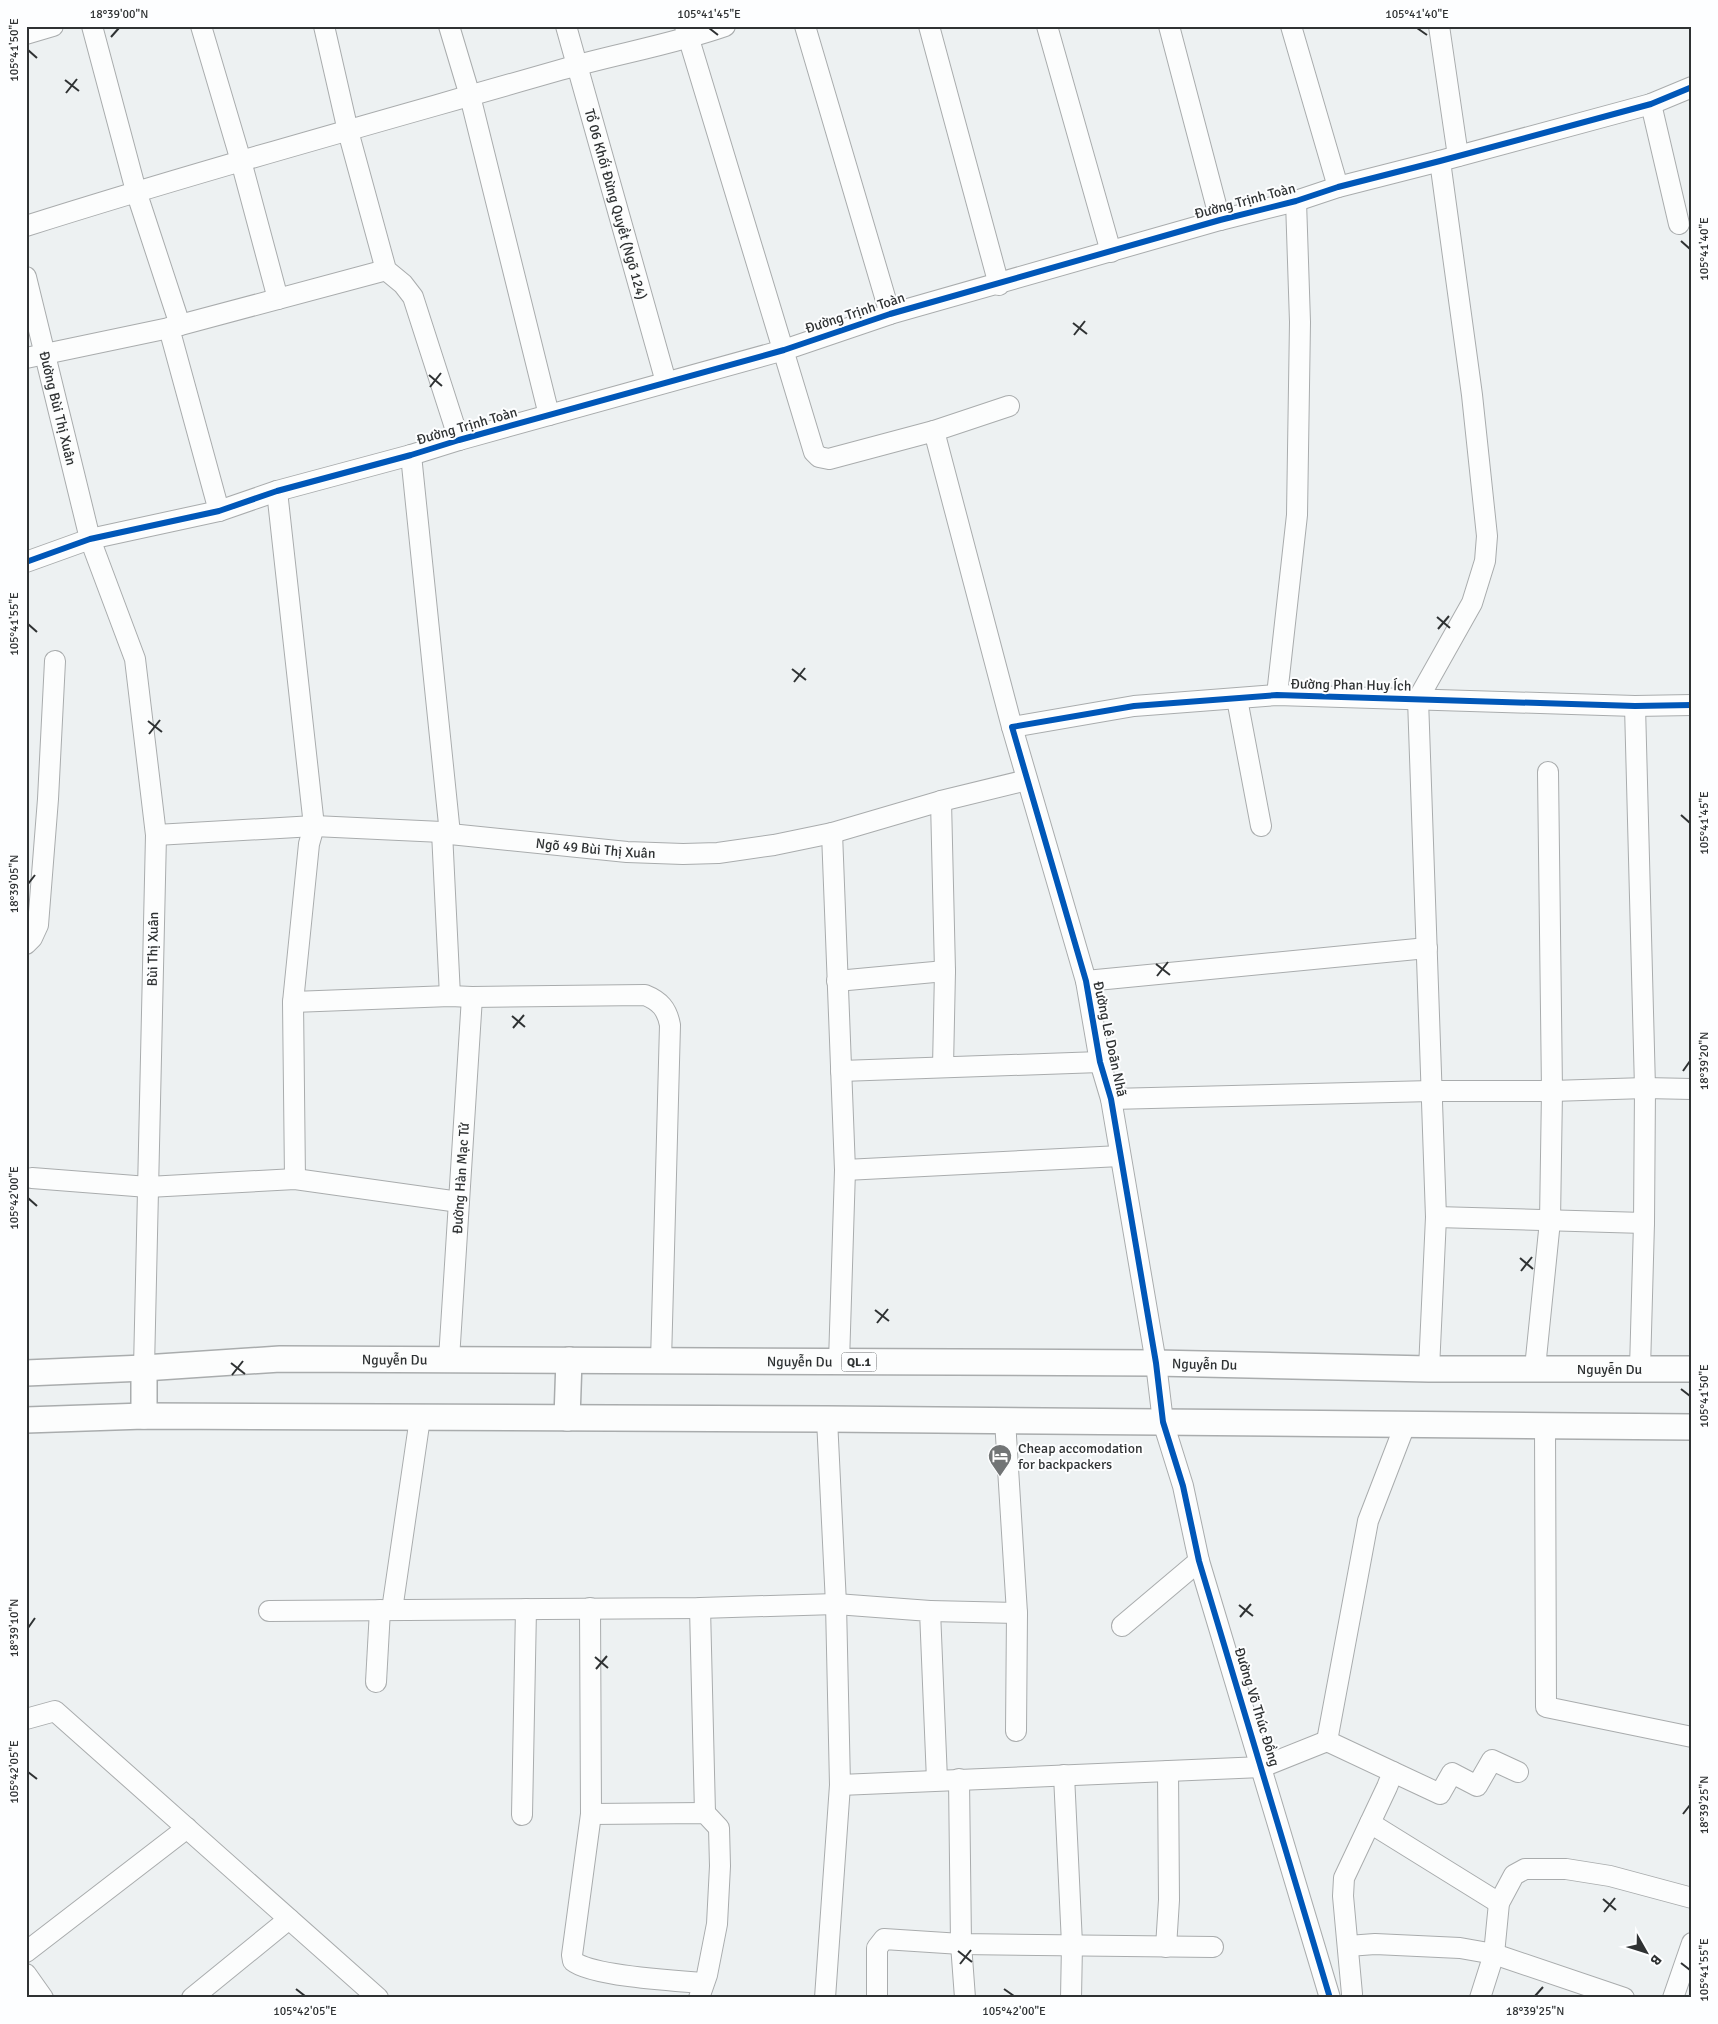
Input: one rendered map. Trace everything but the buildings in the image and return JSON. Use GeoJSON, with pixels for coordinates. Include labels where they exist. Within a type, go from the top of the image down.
{"type":"FeatureCollection","features":[{"type":"Feature","properties":{"kind":"main road","name":"Nguyễn Du"},"geometry":{"type":"LineString","coordinates":[[26,1372],[144,1368],[280,1359],[1156,1364],[1428,1369],[1692,1369]]}},
{"type":"Feature","properties":{"kind":"main road"},"geometry":{"type":"LineString","coordinates":[[567,1418],[569,1360]]}},
{"type":"Feature","properties":{"kind":"main road"},"geometry":{"type":"LineString","coordinates":[[144,1368],[144,1416]]}},
{"type":"Feature","properties":{"kind":"main road"},"geometry":{"type":"LineString","coordinates":[[26,1420],[144,1416],[1005,1420],[1692,1427]]}},
{"type":"Feature","properties":{"kind":"street"},"geometry":{"type":"LineString","coordinates":[[26,34],[53,26]]}},
{"type":"Feature","properties":{"kind":"street"},"geometry":{"type":"LineString","coordinates":[[92,26],[136,191],[175,326],[219,511]]}},
{"type":"Feature","properties":{"kind":"street"},"geometry":{"type":"LineString","coordinates":[[201,26],[241,161],[278,299]]}},
{"type":"Feature","properties":{"kind":"street"},"geometry":{"type":"LineString","coordinates":[[324,26],[348,131],[386,270],[404,284],[413,298],[459,440]]}},
{"type":"Feature","properties":{"kind":"street"},"geometry":{"type":"LineString","coordinates":[[448,26],[470,96],[549,415]]}},
{"type":"Feature","properties":{"kind":"street","name":"Tổ 06 Khối Đừng Quyềt (Ngõ 124)"},"geometry":{"type":"LineString","coordinates":[[566,26],[666,382]]}},
{"type":"Feature","properties":{"kind":"street"},"geometry":{"type":"LineString","coordinates":[[26,226],[136,191],[687,33],[725,26]]}},
{"type":"Feature","properties":{"kind":"street"},"geometry":{"type":"LineString","coordinates":[[806,26],[890,314]]}},
{"type":"Feature","properties":{"kind":"street"},"geometry":{"type":"LineString","coordinates":[[929,26],[998,285]]}},
{"type":"Feature","properties":{"kind":"street"},"geometry":{"type":"LineString","coordinates":[[1047,26],[1111,252]]}},
{"type":"Feature","properties":{"kind":"street"},"geometry":{"type":"LineString","coordinates":[[1169,26],[1220,220]]}},
{"type":"Feature","properties":{"kind":"street"},"geometry":{"type":"LineString","coordinates":[[1292,26],[1338,187]]}},
{"type":"Feature","properties":{"kind":"street"},"geometry":{"type":"LineString","coordinates":[[1428,1369],[1436,1217],[1418,699],[1472,603],[1485,561],[1487,536],[1449,159],[1439,26]]}},
{"type":"Feature","properties":{"kind":"street"},"geometry":{"type":"LineString","coordinates":[[687,33],[814,452],[819,457],[829,459],[934,431],[1009,406]]}},
{"type":"Feature","properties":{"kind":"street","name":"Đường Trịnh Toàn"},"geometry":{"type":"LineString","coordinates":[[26,562],[90,539],[219,511],[277,491],[411,456],[459,440],[784,350],[890,314],[998,285],[1220,220],[1651,104],[1692,87]]}},
{"type":"Feature","properties":{"kind":"street"},"geometry":{"type":"LineString","coordinates":[[1651,104],[1679,224]]}},
{"type":"Feature","properties":{"kind":"street"},"geometry":{"type":"LineString","coordinates":[[1277,695],[1297,515],[1300,322],[1296,201]]}},
{"type":"Feature","properties":{"kind":"street"},"geometry":{"type":"LineString","coordinates":[[26,358],[46,352],[175,326],[386,270]]}},
{"type":"Feature","properties":{"kind":"street","name":"Đường Bùi Thị Xuân"},"geometry":{"type":"LineString","coordinates":[[26,277],[46,352],[90,539]]}},
{"type":"Feature","properties":{"kind":"street","name":"Đường Lê Doãn Nhã"},"geometry":{"type":"LineString","coordinates":[[934,431],[1012,727],[1086,981],[1100,1062],[1111,1099],[1156,1364],[1163,1422]]}},
{"type":"Feature","properties":{"kind":"street"},"geometry":{"type":"LineString","coordinates":[[411,456],[446,833],[450,996]]}},
{"type":"Feature","properties":{"kind":"street"},"geometry":{"type":"LineString","coordinates":[[277,491],[314,826],[309,844],[293,1002],[295,1179]]}},
{"type":"Feature","properties":{"kind":"street","name":"Bùi Thị Xuân"},"geometry":{"type":"LineString","coordinates":[[90,539],[135,658],[156,835],[144,1368]]}},
{"type":"Feature","properties":{"kind":"street"},"geometry":{"type":"LineString","coordinates":[[26,944],[32,938],[38,925],[48,799],[55,661]]}},
{"type":"Feature","properties":{"kind":"street","name":"Đường Phan Huy Ích"},"geometry":{"type":"LineString","coordinates":[[1012,727],[1134,706],[1277,695],[1635,706],[1692,706]]}},
{"type":"Feature","properties":{"kind":"street"},"geometry":{"type":"LineString","coordinates":[[1237,699],[1261,826]]}},
{"type":"Feature","properties":{"kind":"street"},"geometry":{"type":"LineString","coordinates":[[1635,706],[1645,1088],[1640,1369]]}},
{"type":"Feature","properties":{"kind":"street"},"geometry":{"type":"LineString","coordinates":[[1535,1368],[1550,1221],[1552,1091],[1548,772]]}},
{"type":"Feature","properties":{"kind":"street","name":"Ngõ 49 Bùi Thị Xuân"},"geometry":{"type":"LineString","coordinates":[[156,835],[314,826],[446,833],[627,852],[683,854],[737,850],[832,833],[941,801],[1027,780]]}},
{"type":"Feature","properties":{"kind":"street"},"geometry":{"type":"LineString","coordinates":[[941,801],[944,971],[943,1067]]}},
{"type":"Feature","properties":{"kind":"street"},"geometry":{"type":"LineString","coordinates":[[832,833],[845,1170],[839,1362]]}},
{"type":"Feature","properties":{"kind":"street"},"geometry":{"type":"LineString","coordinates":[[1086,981],[1427,948]]}},
{"type":"Feature","properties":{"kind":"street"},"geometry":{"type":"LineString","coordinates":[[837,981],[944,971]]}},
{"type":"Feature","properties":{"kind":"street"},"geometry":{"type":"LineString","coordinates":[[293,1002],[450,996],[645,995],[663,1006],[668,1015],[670,1025],[662,1361]]}},
{"type":"Feature","properties":{"kind":"street","name":"Đường Hàn Mạc Tử"},"geometry":{"type":"LineString","coordinates":[[449,1359],[472,997]]}},
{"type":"Feature","properties":{"kind":"street"},"geometry":{"type":"LineString","coordinates":[[840,1071],[1100,1062]]}},
{"type":"Feature","properties":{"kind":"street"},"geometry":{"type":"LineString","coordinates":[[1111,1099],[1432,1091],[1692,1089]]}},
{"type":"Feature","properties":{"kind":"street"},"geometry":{"type":"LineString","coordinates":[[845,1170],[1120,1156]]}},
{"type":"Feature","properties":{"kind":"street"},"geometry":{"type":"LineString","coordinates":[[32,1178],[148,1187],[295,1179],[459,1202]]}},
{"type":"Feature","properties":{"kind":"street"},"geometry":{"type":"LineString","coordinates":[[1436,1217],[1644,1223]]}},
{"type":"Feature","properties":{"kind":"street"},"geometry":{"type":"LineString","coordinates":[[376,1682],[386,1610],[420,1418]]}},
{"type":"Feature","properties":{"kind":"street"},"geometry":{"type":"LineString","coordinates":[[825,1998],[840,1785],[836,1604],[827,1419]]}},
{"type":"Feature","properties":{"kind":"street"},"geometry":{"type":"LineString","coordinates":[[1005,1420],[1017,1613],[1016,1731]]}},
{"type":"Feature","properties":{"kind":"street","name":"Đường Võ Thúc Đồng"},"geometry":{"type":"LineString","coordinates":[[1163,1422],[1183,1486],[1199,1560],[1330,1998]]}},
{"type":"Feature","properties":{"kind":"street"},"geometry":{"type":"LineString","coordinates":[[1327,1741],[1368,1522],[1405,1425]]}},
{"type":"Feature","properties":{"kind":"street"},"geometry":{"type":"LineString","coordinates":[[1545,1426],[1546,1707],[1692,1737]]}},
{"type":"Feature","properties":{"kind":"street"},"geometry":{"type":"LineString","coordinates":[[1122,1626],[1199,1560]]}},
{"type":"Feature","properties":{"kind":"street"},"geometry":{"type":"LineString","coordinates":[[269,1611],[700,1608],[836,1604],[930,1611],[1017,1613]]}},
{"type":"Feature","properties":{"kind":"street"},"geometry":{"type":"LineString","coordinates":[[590,1608],[591,1814],[572,1955],[573,1961],[579,1966],[701,1991],[708,1975],[717,1924],[721,1848],[719,1828],[705,1813],[700,1608]]}},
{"type":"Feature","properties":{"kind":"street"},"geometry":{"type":"LineString","coordinates":[[522,1815],[526,1609]]}},
{"type":"Feature","properties":{"kind":"street"},"geometry":{"type":"LineString","coordinates":[[930,1611],[937,1780]]}},
{"type":"Feature","properties":{"kind":"street"},"geometry":{"type":"LineString","coordinates":[[26,1719],[55,1711],[378,1998]]}},
{"type":"Feature","properties":{"kind":"street"},"geometry":{"type":"LineString","coordinates":[[840,1785],[1262,1767],[1327,1741],[1440,1794],[1452,1773],[1477,1786],[1492,1760],[1518,1772]]}},
{"type":"Feature","properties":{"kind":"street"},"geometry":{"type":"LineString","coordinates":[[1166,1947],[1169,1900],[1168,1771]]}},
{"type":"Feature","properties":{"kind":"street"},"geometry":{"type":"LineString","coordinates":[[1352,1994],[1343,1896],[1344,1878],[1393,1772]]}},
{"type":"Feature","properties":{"kind":"street"},"geometry":{"type":"LineString","coordinates":[[1064,1775],[1072,1944],[1071,1998]]}},
{"type":"Feature","properties":{"kind":"street"},"geometry":{"type":"LineString","coordinates":[[959,1779],[961,1944],[964,1998]]}},
{"type":"Feature","properties":{"kind":"street"},"geometry":{"type":"LineString","coordinates":[[591,1814],[705,1813]]}},
{"type":"Feature","properties":{"kind":"street"},"geometry":{"type":"LineString","coordinates":[[1370,1823],[1499,1903]]}},
{"type":"Feature","properties":{"kind":"street"},"geometry":{"type":"LineString","coordinates":[[26,1952],[187,1828]]}},
{"type":"Feature","properties":{"kind":"street"},"geometry":{"type":"LineString","coordinates":[[1480,1998],[1494,1954],[1499,1903],[1514,1875],[1525,1869],[1566,1869],[1610,1876],[1692,1898]]}},
{"type":"Feature","properties":{"kind":"street"},"geometry":{"type":"LineString","coordinates":[[192,1998],[289,1919]]}},
{"type":"Feature","properties":{"kind":"street"},"geometry":{"type":"LineString","coordinates":[[877,1998],[877,1948],[884,1939],[961,1944],[1072,1944],[1213,1948]]}},
{"type":"Feature","properties":{"kind":"street"},"geometry":{"type":"LineString","coordinates":[[1673,1998],[1692,1942]]}},
{"type":"Feature","properties":{"kind":"street"},"geometry":{"type":"LineString","coordinates":[[1348,1946],[1375,1944],[1460,1948],[1494,1954],[1624,1998]]}},
{"type":"Feature","properties":{"kind":"street"},"geometry":{"type":"LineString","coordinates":[[26,1974],[43,1998]]}},
{"type":"Feature","properties":{"kind":"cycle path"},"geometry":{"type":"LineString","coordinates":[[26,562],[90,539],[219,511],[277,491],[784,350],[890,314],[1220,220],[1651,104],[1692,87]]}},
{"type":"Feature","properties":{"kind":"cycle path"},"geometry":{"type":"LineString","coordinates":[[1330,1998],[1199,1561],[1183,1486],[1163,1422],[1156,1363],[1111,1099],[1100,1062],[1086,981],[1012,727],[1134,706],[1277,695],[1635,706],[1692,705]]}},
{"type":"Feature","properties":{"kind":"place","name":"Cheap accomodation for backpackers"},"geometry":{"type":"Point","coordinates":[1000,1477]}}]}
